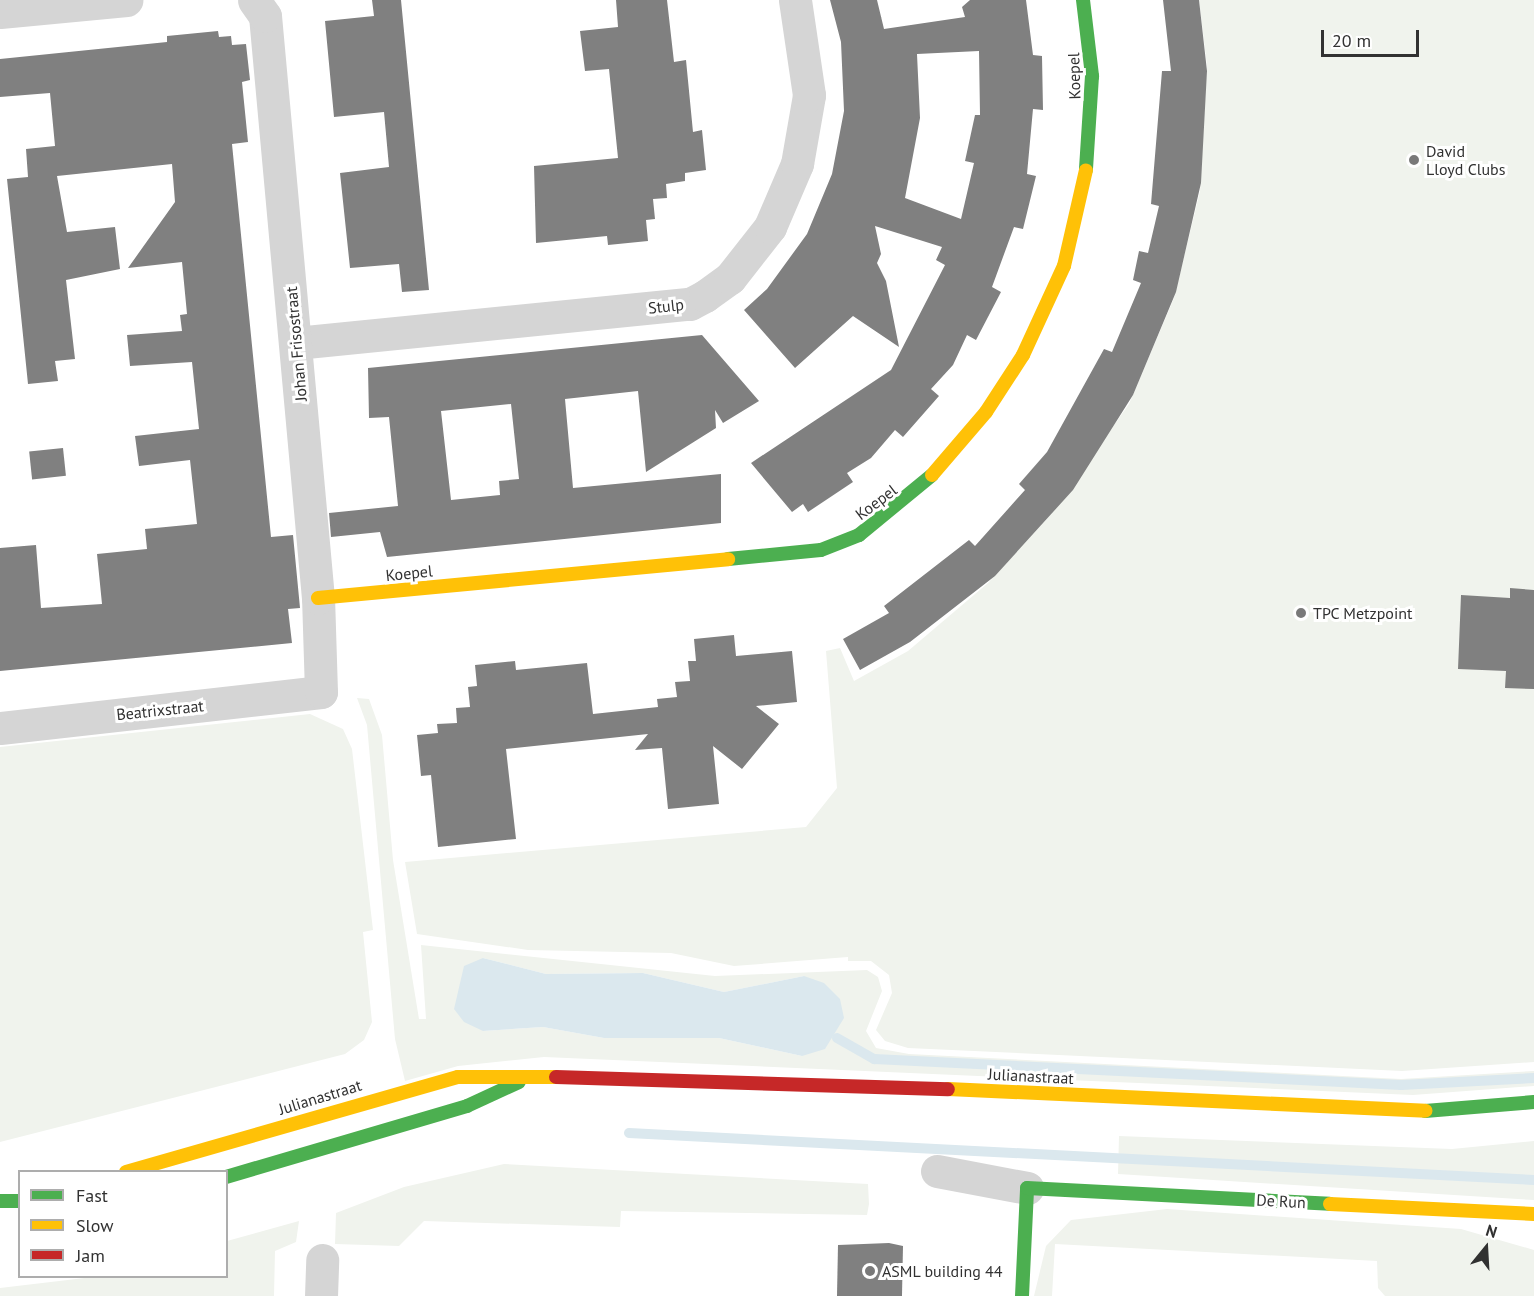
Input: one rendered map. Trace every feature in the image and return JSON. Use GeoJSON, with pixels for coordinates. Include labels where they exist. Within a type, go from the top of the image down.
{"type":"FeatureCollection","features":[{"type":"Feature","properties":{"kind":"street"},"geometry":{"type":"LineString","coordinates":[[0,12],[126,0]]}},
{"type":"Feature","properties":{"kind":"street","name":"Johan Frisostraat"},"geometry":{"type":"LineString","coordinates":[[254,0],[265,16],[318,598],[321,692]]}},
{"type":"Feature","properties":{"kind":"street","name":"Stulp"},"geometry":{"type":"LineString","coordinates":[[296,343],[690,304],[705,296],[730,278],[770,227],[797,164],[809,95],[795,0]]}},
{"type":"Feature","properties":{"kind":"street","name":"Koepel"},"geometry":{"type":"LineString","coordinates":[[318,598],[821,550],[859,535],[893,511],[944,465],[986,412],[1023,355],[1064,266],[1085,179],[1091,123],[1092,76],[1083,0]]}},
{"type":"Feature","properties":{"kind":"street","name":"Beatrixstraat"},"geometry":{"type":"LineString","coordinates":[[0,728],[321,692]]}},
{"type":"Feature","properties":{"kind":"street","name":"Julianastraat"},"geometry":{"type":"LineString","coordinates":[[133,1170],[433,1082],[458,1077],[526,1079],[669,1077],[1436,1111],[1534,1102]]}},
{"type":"Feature","properties":{"kind":"street","name":"Julianastraat"},"geometry":{"type":"LineString","coordinates":[[228,1176],[467,1106],[526,1079]]}},
{"type":"Feature","properties":{"kind":"street","name":"De Run"},"geometry":{"type":"LineString","coordinates":[[937,1171],[1027,1188],[1534,1214]]}},
{"type":"Feature","properties":{"kind":"street"},"geometry":{"type":"LineString","coordinates":[[1022,1296],[1027,1188]]}},
{"type":"Feature","properties":{"kind":"street"},"geometry":{"type":"LineString","coordinates":[[0,1201],[18,1201]]}},
{"type":"Feature","properties":{"kind":"street"},"geometry":{"type":"LineString","coordinates":[[321,1296],[322,1260]]}},
{"type":"Feature","properties":{"kind":"shaded area"},"geometry":{"type":"Polygon","coordinates":[[[1199,0],[1534,0],[1534,1062],[1402,1071],[908,1048],[885,1041],[876,1030],[892,993],[889,975],[871,961],[848,961],[848,957],[734,966],[671,953],[528,950],[417,934],[405,862],[806,827],[837,788],[826,651],[840,648],[854,681],[908,651],[988,583],[1046,520],[1129,404],[1174,298],[1200,191],[1207,66],[1199,0]]]}},
{"type":"Feature","properties":{"kind":"shaded area"},"geometry":{"type":"Polygon","coordinates":[[[357,698],[369,699],[382,735],[393,860],[419,1019],[426,1019],[421,945],[715,976],[867,970],[878,977],[882,991],[866,1031],[876,1048],[909,1054],[1401,1079],[1534,1071],[1534,1086],[1413,1095],[544,1057],[458,1066],[405,1081],[395,1039],[367,725],[357,698]],[[483,958],[483,1031],[543,1027],[604,1038],[719,1038],[802,1056],[804,976],[724,992],[643,973],[546,974],[483,958]]]}},
{"type":"Feature","properties":{"kind":"shaded area"},"geometry":{"type":"Polygon","coordinates":[[[310,714],[343,729],[352,749],[373,930],[363,932],[372,1022],[364,1040],[345,1054],[0,1142],[0,747],[310,714]]]}},
{"type":"Feature","properties":{"kind":"shaded area"},"geometry":{"type":"Polygon","coordinates":[[[483,958],[546,974],[643,973],[724,992],[804,976],[824,983],[840,999],[844,1018],[825,1049],[802,1056],[719,1038],[604,1038],[543,1027],[483,1031],[464,1022],[454,1009],[464,966],[483,958]]]}},
{"type":"Feature","properties":{"kind":"shaded area"},"geometry":{"type":"Polygon","coordinates":[[[1119,1136],[1452,1149],[1534,1141],[1534,1200],[1118,1174],[1119,1136]]]}},
{"type":"Feature","properties":{"kind":"shaded area"},"geometry":{"type":"Polygon","coordinates":[[[504,1164],[868,1184],[869,1204],[867,1215],[621,1211],[620,1227],[424,1221],[399,1246],[335,1244],[336,1213],[404,1187],[504,1164]]]}},
{"type":"Feature","properties":{"kind":"shaded area"},"geometry":{"type":"Polygon","coordinates":[[[1167,1209],[1461,1229],[1534,1250],[1534,1296],[1385,1296],[1378,1288],[1377,1261],[1055,1244],[1052,1296],[1034,1296],[1046,1246],[1071,1220],[1167,1209]]]}},
{"type":"Feature","properties":{"kind":"shaded area"},"geometry":{"type":"Polygon","coordinates":[[[299,1221],[296,1242],[275,1251],[274,1296],[0,1296],[0,1288],[85,1278],[228,1278],[228,1241],[299,1221]]]}},
{"type":"Feature","properties":{"kind":"building"},"geometry":{"type":"Polygon","coordinates":[[[372,0],[401,0],[429,290],[402,292],[399,264],[350,268],[340,173],[389,167],[384,112],[334,117],[325,21],[374,16],[372,0]]]}},
{"type":"Feature","properties":{"kind":"building"},"geometry":{"type":"Polygon","coordinates":[[[616,0],[667,0],[674,62],[686,60],[693,132],[702,130],[706,170],[685,173],[685,181],[666,184],[667,198],[653,199],[655,219],[646,220],[648,241],[608,245],[607,236],[536,243],[534,166],[618,158],[609,69],[585,71],[580,31],[618,27],[616,0]]]}},
{"type":"Feature","properties":{"kind":"building"},"geometry":{"type":"Polygon","coordinates":[[[830,0],[877,0],[884,29],[965,17],[962,7],[970,0],[1026,0],[1033,55],[1042,56],[1043,110],[1033,109],[1027,174],[1036,176],[1023,229],[1014,227],[992,287],[1001,292],[976,340],[967,335],[953,365],[931,389],[939,396],[903,437],[895,430],[871,458],[847,473],[853,482],[808,512],[803,504],[792,512],[751,463],[891,370],[945,265],[936,260],[942,247],[875,226],[881,254],[877,263],[886,281],[899,347],[853,316],[795,368],[744,310],[767,289],[807,234],[832,174],[844,111],[841,42],[830,0]],[[979,51],[917,54],[920,118],[905,198],[961,219],[974,163],[965,161],[975,115],[980,115],[979,51]]]}},
{"type":"Feature","properties":{"kind":"building"},"geometry":{"type":"Polygon","coordinates":[[[1163,0],[1199,0],[1207,71],[1201,183],[1176,292],[1133,395],[1073,490],[995,576],[910,642],[860,670],[843,639],[889,613],[884,606],[969,540],[975,546],[1025,490],[1019,484],[1047,452],[1104,349],[1112,352],[1141,283],[1133,280],[1139,251],[1148,253],[1159,206],[1151,204],[1162,71],[1171,71],[1163,0]]]}},
{"type":"Feature","properties":{"kind":"building"},"geometry":{"type":"Polygon","coordinates":[[[218,31],[219,37],[231,36],[232,45],[246,44],[250,80],[242,82],[248,142],[232,144],[271,537],[293,535],[300,608],[288,609],[292,643],[0,671],[0,548],[36,545],[41,608],[102,604],[97,554],[147,549],[145,529],[197,524],[190,460],[139,466],[135,436],[199,429],[192,362],[130,366],[127,335],[182,331],[180,315],[187,314],[182,262],[128,268],[175,202],[172,164],[57,176],[67,232],[115,227],[120,269],[66,280],[75,359],[55,361],[58,381],[28,384],[7,179],[28,177],[26,149],[55,146],[50,93],[0,97],[0,59],[167,42],[167,36],[218,31]]]}},
{"type":"Feature","properties":{"kind":"building"},"geometry":{"type":"Polygon","coordinates":[[[702,335],[759,401],[723,423],[715,410],[716,428],[646,472],[638,391],[565,399],[573,488],[721,474],[721,523],[387,557],[380,532],[331,537],[329,513],[398,506],[389,417],[369,418],[368,368],[702,335]],[[511,404],[441,411],[451,500],[500,495],[499,481],[519,479],[511,404]]]}},
{"type":"Feature","properties":{"kind":"building"},"geometry":{"type":"Polygon","coordinates":[[[63,448],[66,476],[32,479],[29,452],[63,448]]]}},
{"type":"Feature","properties":{"kind":"building"},"geometry":{"type":"Polygon","coordinates":[[[1510,588],[1534,590],[1534,689],[1505,688],[1506,671],[1458,669],[1461,595],[1510,598],[1510,588]]]}},
{"type":"Feature","properties":{"kind":"building"},"geometry":{"type":"Polygon","coordinates":[[[734,635],[736,656],[792,651],[797,702],[756,706],[779,724],[742,769],[713,746],[719,804],[668,809],[662,748],[635,750],[648,734],[506,749],[516,839],[438,847],[431,775],[421,776],[417,735],[438,733],[437,724],[457,723],[456,708],[470,707],[468,687],[477,686],[475,665],[515,661],[516,670],[587,663],[593,714],[658,707],[657,699],[677,697],[675,682],[690,681],[688,661],[696,661],[694,639],[734,635]]]}},
{"type":"Feature","properties":{"kind":"building","name":"ASML building 44"},"geometry":{"type":"Polygon","coordinates":[[[889,1243],[903,1246],[902,1296],[837,1296],[838,1245],[889,1243]]]}},
{"type":"Feature","properties":{"kind":"waterway"},"geometry":{"type":"LineString","coordinates":[[837,1038],[874,1059],[1401,1085],[1534,1078]]}},
{"type":"Feature","properties":{"kind":"waterway"},"geometry":{"type":"LineString","coordinates":[[629,1133],[1534,1180]]}},
{"type":"Feature","properties":{"kind":"traffic: fast"},"geometry":{"type":"LineString","coordinates":[[1083,0],[1092,76],[1086,170]]}},
{"type":"Feature","properties":{"kind":"traffic: fast"},"geometry":{"type":"LineString","coordinates":[[728,559],[821,550],[859,535],[932,475]]}},
{"type":"Feature","properties":{"kind":"traffic: fast"},"geometry":{"type":"LineString","coordinates":[[228,1176],[467,1106],[519,1082]]}},
{"type":"Feature","properties":{"kind":"traffic: fast"},"geometry":{"type":"LineString","coordinates":[[1425,1111],[1534,1102]]}},
{"type":"Feature","properties":{"kind":"traffic: fast"},"geometry":{"type":"LineString","coordinates":[[1022,1296],[1027,1188],[1330,1204]]}},
{"type":"Feature","properties":{"kind":"traffic: fast"},"geometry":{"type":"LineString","coordinates":[[0,1201],[18,1201]]}},
{"type":"Feature","properties":{"kind":"traffic: slow"},"geometry":{"type":"LineString","coordinates":[[932,475],[986,412],[1023,355],[1064,266],[1086,170]]}},
{"type":"Feature","properties":{"kind":"traffic: slow"},"geometry":{"type":"LineString","coordinates":[[318,598],[728,559]]}},
{"type":"Feature","properties":{"kind":"traffic: slow"},"geometry":{"type":"LineString","coordinates":[[133,1170],[458,1077],[556,1077]]}},
{"type":"Feature","properties":{"kind":"traffic: slow"},"geometry":{"type":"LineString","coordinates":[[948,1089],[1425,1111]]}},
{"type":"Feature","properties":{"kind":"traffic: slow"},"geometry":{"type":"LineString","coordinates":[[1330,1204],[1534,1214]]}},
{"type":"Feature","properties":{"kind":"traffic: jam"},"geometry":{"type":"LineString","coordinates":[[556,1077],[948,1089]]}},
{"type":"Feature","properties":{"kind":"place","name":"David Lloyd Clubs"},"geometry":{"type":"Point","coordinates":[1414,160]}},
{"type":"Feature","properties":{"kind":"place","name":"TPC Metzpoint"},"geometry":{"type":"Point","coordinates":[1301,613]}},
{"type":"Feature","properties":{"kind":"place","name":"ASML building 44"},"geometry":{"type":"Point","coordinates":[870,1271]}}]}
